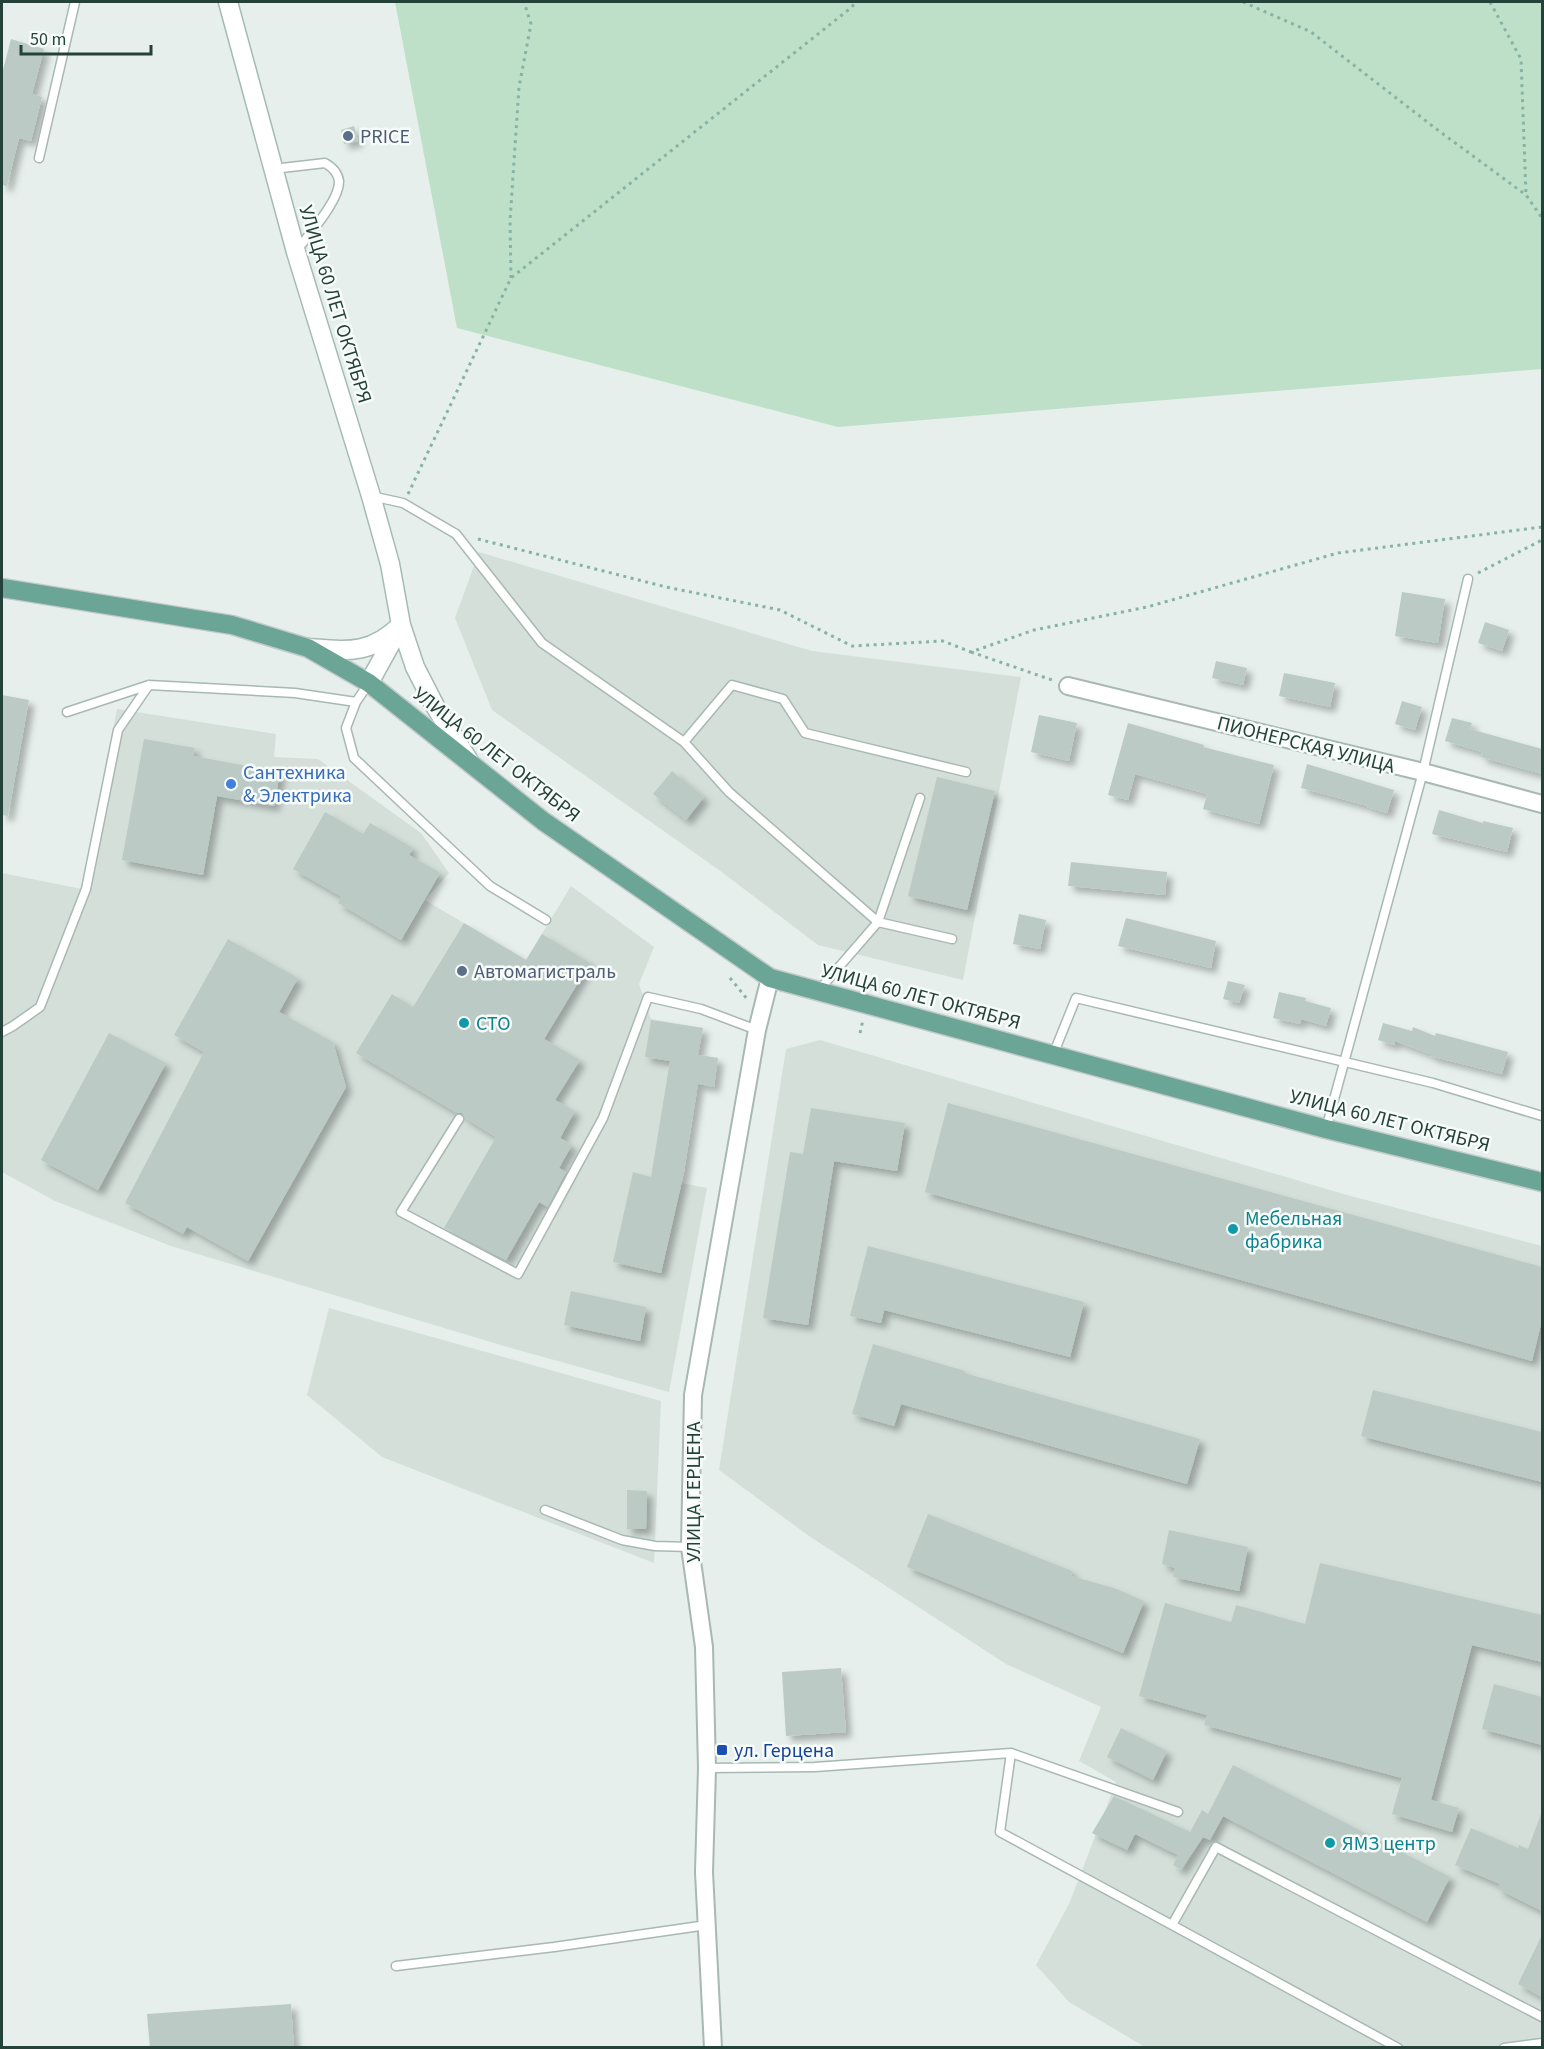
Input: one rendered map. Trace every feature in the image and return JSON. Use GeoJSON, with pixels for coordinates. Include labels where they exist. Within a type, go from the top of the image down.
{"type":"FeatureCollection","features":[{"type":"Feature","properties":{"kind":"main road","name":"УЛИЦА 60 ЛЕТ ОКТЯБРЯ"},"geometry":{"type":"LineString","coordinates":[[2,588],[232,625],[308,648],[369,683],[543,820],[770,978],[1326,1128],[1542,1182]]}},
{"type":"Feature","properties":{"kind":"street","name":"УЛИЦА 60 ЛЕТ ОКТЯБРЯ"},"geometry":{"type":"LineString","coordinates":[[228,2],[296,252],[390,564],[401,625],[415,667],[435,706],[470,762]]}},
{"type":"Feature","properties":{"kind":"street"},"geometry":{"type":"LineString","coordinates":[[308,648],[342,650],[368,648],[388,638],[401,625]]}},
{"type":"Feature","properties":{"kind":"street"},"geometry":{"type":"LineString","coordinates":[[369,683],[401,625]]}},
{"type":"Feature","properties":{"kind":"street","name":"ПИОНЕРСКАЯ УЛИЦА"},"geometry":{"type":"LineString","coordinates":[[1068,686],[1423,772],[1542,804]]}},
{"type":"Feature","properties":{"kind":"street","name":"УЛИЦА ГЕРЦЕНА"},"geometry":{"type":"LineString","coordinates":[[713,2048],[704,1872],[706,1768],[704,1647],[690,1547],[693,1395],[750,1028],[770,978]]}},
{"type":"Feature","properties":{"kind":"lane"},"geometry":{"type":"LineString","coordinates":[[39,158],[75,2]]}},
{"type":"Feature","properties":{"kind":"lane"},"geometry":{"type":"LineString","coordinates":[[273,169],[326,163],[334,169],[339,180],[337,195],[296,252]]}},
{"type":"Feature","properties":{"kind":"lane"},"geometry":{"type":"LineString","coordinates":[[371,496],[403,503],[456,534],[542,643],[684,742],[729,792],[879,922],[952,939]]}},
{"type":"Feature","properties":{"kind":"lane"},"geometry":{"type":"LineString","coordinates":[[1326,1128],[1346,1063],[1423,772],[1468,579]]}},
{"type":"Feature","properties":{"kind":"lane"},"geometry":{"type":"LineString","coordinates":[[369,683],[356,702],[346,728],[354,758],[490,886],[546,920]]}},
{"type":"Feature","properties":{"kind":"lane"},"geometry":{"type":"LineString","coordinates":[[67,712],[149,685],[295,693],[356,702]]}},
{"type":"Feature","properties":{"kind":"lane"},"geometry":{"type":"LineString","coordinates":[[2,1032],[40,1007],[86,889],[118,730],[149,685]]}},
{"type":"Feature","properties":{"kind":"lane"},"geometry":{"type":"LineString","coordinates":[[684,742],[732,685],[783,699],[805,732],[966,772]]}},
{"type":"Feature","properties":{"kind":"lane"},"geometry":{"type":"LineString","coordinates":[[818,991],[879,922],[920,798]]}},
{"type":"Feature","properties":{"kind":"lane"},"geometry":{"type":"LineString","coordinates":[[459,1119],[401,1212],[518,1274],[603,1118],[648,998],[701,1009],[750,1028]]}},
{"type":"Feature","properties":{"kind":"lane"},"geometry":{"type":"LineString","coordinates":[[1053,1055],[1076,998],[1433,1083],[1542,1116]]}},
{"type":"Feature","properties":{"kind":"lane"},"geometry":{"type":"LineString","coordinates":[[545,1510],[622,1540],[655,1546],[690,1547]]}},
{"type":"Feature","properties":{"kind":"lane"},"geometry":{"type":"LineString","coordinates":[[706,1768],[815,1767],[1011,1753],[1178,1812]]}},
{"type":"Feature","properties":{"kind":"lane"},"geometry":{"type":"LineString","coordinates":[[1011,1753],[1000,1832],[1398,2048]]}},
{"type":"Feature","properties":{"kind":"lane"},"geometry":{"type":"LineString","coordinates":[[1172,1925],[1216,1847],[1542,2017]]}},
{"type":"Feature","properties":{"kind":"lane"},"geometry":{"type":"LineString","coordinates":[[396,1966],[554,1947],[707,1925]]}},
{"type":"Feature","properties":{"kind":"lane"},"geometry":{"type":"LineString","coordinates":[[1504,2048],[1542,2043]]}},
{"type":"Feature","properties":{"kind":"path"},"geometry":{"type":"LineString","coordinates":[[511,278],[510,221],[519,87],[531,24],[524,2]]}},
{"type":"Feature","properties":{"kind":"path"},"geometry":{"type":"LineString","coordinates":[[403,503],[511,278],[852,7],[855,2]]}},
{"type":"Feature","properties":{"kind":"path"},"geometry":{"type":"LineString","coordinates":[[1243,2],[1311,32],[1526,195],[1542,218]]}},
{"type":"Feature","properties":{"kind":"path"},"geometry":{"type":"LineString","coordinates":[[1490,2],[1521,59],[1526,195]]}},
{"type":"Feature","properties":{"kind":"path"},"geometry":{"type":"LineString","coordinates":[[971,652],[1034,630],[1147,607],[1338,553],[1542,528]]}},
{"type":"Feature","properties":{"kind":"path"},"geometry":{"type":"LineString","coordinates":[[456,534],[666,587],[780,610],[852,646],[943,641],[1068,686]]}},
{"type":"Feature","properties":{"kind":"path"},"geometry":{"type":"LineString","coordinates":[[1468,579],[1542,540]]}},
{"type":"Feature","properties":{"kind":"path"},"geometry":{"type":"LineString","coordinates":[[730,978],[748,999],[750,1028]]}},
{"type":"Feature","properties":{"kind":"shaded area"},"geometry":{"type":"Polygon","coordinates":[[[479,552],[812,651],[1021,677],[963,980],[818,945],[719,870],[492,710],[455,618],[479,552]]]}},
{"type":"Feature","properties":{"kind":"shaded area"},"geometry":{"type":"Polygon","coordinates":[[[117,709],[276,734],[274,757],[318,759],[421,833],[449,873],[425,900],[526,960],[571,886],[654,947],[639,984],[651,1019],[703,1028],[698,1055],[718,1058],[714,1087],[698,1085],[681,1183],[707,1188],[669,1392],[511,1348],[171,1246],[55,1201],[2,1172],[2,873],[82,889],[117,709]]]}},
{"type":"Feature","properties":{"kind":"shaded area"},"geometry":{"type":"Polygon","coordinates":[[[820,1040],[1347,1195],[1542,1246],[1542,2047],[1145,2047],[1069,2002],[1036,1965],[1069,1904],[1116,1782],[1079,1761],[1101,1707],[1006,1664],[809,1536],[719,1470],[786,1049],[820,1040]]]}},
{"type":"Feature","properties":{"kind":"shaded area"},"geometry":{"type":"Polygon","coordinates":[[[329,1308],[661,1401],[654,1563],[382,1457],[307,1395],[329,1308]]]}},
{"type":"Feature","properties":{"kind":"green space"},"geometry":{"type":"Polygon","coordinates":[[[395,2],[1542,2],[1542,369],[838,427],[457,328],[395,2]]]}},
{"type":"Feature","properties":{"kind":"building"},"geometry":{"type":"Polygon","coordinates":[[[11,39],[44,49],[32,94],[42,97],[31,141],[19,138],[7,186],[2,185],[2,74],[11,39]]]}},
{"type":"Feature","properties":{"kind":"building"},"geometry":{"type":"Polygon","coordinates":[[[354,126],[358,141],[344,144],[341,130],[354,126]]]}},
{"type":"Feature","properties":{"kind":"building"},"geometry":{"type":"Polygon","coordinates":[[[1402,592],[1445,599],[1438,643],[1395,636],[1402,592]]]}},
{"type":"Feature","properties":{"kind":"building"},"geometry":{"type":"Polygon","coordinates":[[[1485,622],[1509,630],[1502,651],[1478,643],[1485,622]]]}},
{"type":"Feature","properties":{"kind":"building"},"geometry":{"type":"Polygon","coordinates":[[[1216,661],[1247,668],[1243,685],[1212,678],[1216,661]]]}},
{"type":"Feature","properties":{"kind":"building"},"geometry":{"type":"Polygon","coordinates":[[[1284,673],[1335,683],[1330,707],[1279,696],[1284,673]]]}},
{"type":"Feature","properties":{"kind":"building"},"geometry":{"type":"Polygon","coordinates":[[[2,695],[29,700],[8,816],[2,815],[2,695]]]}},
{"type":"Feature","properties":{"kind":"building"},"geometry":{"type":"Polygon","coordinates":[[[1402,701],[1422,707],[1415,730],[1395,724],[1402,701]]]}},
{"type":"Feature","properties":{"kind":"building"},"geometry":{"type":"Polygon","coordinates":[[[1039,715],[1077,723],[1069,761],[1031,752],[1039,715]]]}},
{"type":"Feature","properties":{"kind":"building"},"geometry":{"type":"Polygon","coordinates":[[[1452,718],[1472,723],[1470,729],[1542,749],[1542,774],[1481,757],[1482,752],[1445,741],[1452,718]]]}},
{"type":"Feature","properties":{"kind":"building"},"geometry":{"type":"Polygon","coordinates":[[[1128,723],[1204,745],[1203,747],[1274,765],[1259,824],[1203,809],[1207,794],[1135,774],[1128,800],[1108,795],[1128,723]]]}},
{"type":"Feature","properties":{"kind":"building"},"geometry":{"type":"Polygon","coordinates":[[[144,739],[195,748],[193,756],[280,772],[274,806],[217,796],[203,875],[122,860],[144,739]]]}},
{"type":"Feature","properties":{"kind":"building"},"geometry":{"type":"Polygon","coordinates":[[[1307,764],[1394,790],[1387,813],[1301,788],[1307,764]]]}},
{"type":"Feature","properties":{"kind":"building"},"geometry":{"type":"Polygon","coordinates":[[[672,771],[704,797],[686,820],[653,794],[672,771]]]}},
{"type":"Feature","properties":{"kind":"building"},"geometry":{"type":"Polygon","coordinates":[[[937,777],[995,791],[967,910],[908,896],[937,777]]]}},
{"type":"Feature","properties":{"kind":"building"},"geometry":{"type":"Polygon","coordinates":[[[1439,810],[1483,823],[1483,821],[1513,828],[1507,852],[1432,834],[1439,810]]]}},
{"type":"Feature","properties":{"kind":"building"},"geometry":{"type":"Polygon","coordinates":[[[325,812],[363,834],[370,823],[413,848],[409,855],[440,873],[401,940],[338,903],[342,897],[293,869],[325,812]]]}},
{"type":"Feature","properties":{"kind":"building"},"geometry":{"type":"Polygon","coordinates":[[[1071,862],[1167,872],[1165,895],[1068,886],[1071,862]]]}},
{"type":"Feature","properties":{"kind":"building"},"geometry":{"type":"Polygon","coordinates":[[[1019,914],[1046,920],[1040,949],[1013,944],[1019,914]]]}},
{"type":"Feature","properties":{"kind":"building"},"geometry":{"type":"Polygon","coordinates":[[[1126,918],[1216,941],[1211,968],[1118,946],[1126,918]]]}},
{"type":"Feature","properties":{"kind":"building","name":"СТО"},"geometry":{"type":"Polygon","coordinates":[[[464,923],[526,960],[542,934],[590,963],[544,1039],[580,1060],[555,1100],[575,1111],[560,1138],[572,1145],[559,1168],[566,1172],[548,1207],[539,1202],[506,1260],[444,1228],[496,1137],[465,1118],[462,1113],[457,1113],[356,1053],[392,994],[413,1007],[464,923]]]}},
{"type":"Feature","properties":{"kind":"building"},"geometry":{"type":"Polygon","coordinates":[[[228,939],[298,978],[279,1012],[333,1042],[346,1087],[248,1261],[187,1227],[183,1234],[125,1203],[204,1052],[174,1035],[228,939]]]}},
{"type":"Feature","properties":{"kind":"building"},"geometry":{"type":"Polygon","coordinates":[[[1228,981],[1245,985],[1239,1003],[1223,999],[1228,981]]]}},
{"type":"Feature","properties":{"kind":"building"},"geometry":{"type":"Polygon","coordinates":[[[1279,992],[1306,998],[1305,1001],[1331,1008],[1326,1026],[1301,1019],[1300,1024],[1273,1018],[1279,992]]]}},
{"type":"Feature","properties":{"kind":"building"},"geometry":{"type":"Polygon","coordinates":[[[651,1020],[703,1028],[698,1055],[718,1058],[714,1087],[698,1084],[684,1172],[661,1273],[613,1262],[633,1172],[651,1177],[670,1061],[645,1057],[651,1020]]]}},
{"type":"Feature","properties":{"kind":"building"},"geometry":{"type":"Polygon","coordinates":[[[1383,1023],[1412,1031],[1413,1027],[1435,1036],[1436,1033],[1508,1052],[1502,1074],[1430,1056],[1430,1054],[1395,1041],[1394,1045],[1378,1040],[1383,1023]]]}},
{"type":"Feature","properties":{"kind":"building"},"geometry":{"type":"Polygon","coordinates":[[[109,1033],[166,1063],[98,1190],[41,1160],[109,1033]]]}},
{"type":"Feature","properties":{"kind":"building","name":"Мебельная фабрика"},"geometry":{"type":"Polygon","coordinates":[[[948,1103],[1542,1267],[1542,1320],[1532,1361],[925,1192],[948,1103]]]}},
{"type":"Feature","properties":{"kind":"building"},"geometry":{"type":"Polygon","coordinates":[[[811,1108],[905,1123],[897,1171],[834,1161],[808,1325],[763,1318],[790,1152],[803,1154],[811,1108]]]}},
{"type":"Feature","properties":{"kind":"building"},"geometry":{"type":"Polygon","coordinates":[[[868,1246],[1084,1302],[1070,1357],[884,1310],[881,1323],[850,1316],[868,1246]]]}},
{"type":"Feature","properties":{"kind":"building"},"geometry":{"type":"Polygon","coordinates":[[[571,1291],[646,1307],[640,1341],[564,1325],[571,1291]]]}},
{"type":"Feature","properties":{"kind":"building"},"geometry":{"type":"Polygon","coordinates":[[[873,1344],[965,1371],[964,1373],[1200,1439],[1187,1484],[901,1404],[894,1426],[852,1414],[873,1344]]]}},
{"type":"Feature","properties":{"kind":"building"},"geometry":{"type":"Polygon","coordinates":[[[1373,1390],[1542,1432],[1542,1482],[1361,1436],[1373,1390]]]}},
{"type":"Feature","properties":{"kind":"building"},"geometry":{"type":"Polygon","coordinates":[[[627,1490],[647,1491],[646,1529],[627,1529],[627,1490]]]}},
{"type":"Feature","properties":{"kind":"building"},"geometry":{"type":"Polygon","coordinates":[[[928,1514],[1072,1571],[1071,1576],[1114,1588],[1144,1601],[1123,1653],[907,1567],[928,1514]]]}},
{"type":"Feature","properties":{"kind":"building"},"geometry":{"type":"Polygon","coordinates":[[[1169,1530],[1248,1547],[1239,1591],[1173,1577],[1175,1568],[1162,1564],[1169,1530]]]}},
{"type":"Feature","properties":{"kind":"building"},"geometry":{"type":"Polygon","coordinates":[[[1320,1563],[1542,1615],[1542,1662],[1472,1645],[1431,1800],[1459,1808],[1452,1832],[1392,1814],[1402,1778],[1204,1725],[1207,1715],[1139,1696],[1165,1603],[1231,1622],[1236,1605],[1305,1624],[1320,1563]]]}},
{"type":"Feature","properties":{"kind":"building"},"geometry":{"type":"Polygon","coordinates":[[[841,1668],[846,1732],[786,1736],[782,1672],[841,1668]]]}},
{"type":"Feature","properties":{"kind":"building"},"geometry":{"type":"Polygon","coordinates":[[[1494,1684],[1542,1697],[1542,1745],[1482,1729],[1494,1684]]]}},
{"type":"Feature","properties":{"kind":"building"},"geometry":{"type":"Polygon","coordinates":[[[1121,1728],[1167,1751],[1153,1780],[1107,1757],[1121,1728]]]}},
{"type":"Feature","properties":{"kind":"building","name":"ЯМЗ центр"},"geometry":{"type":"Polygon","coordinates":[[[1233,1765],[1450,1877],[1427,1922],[1223,1816],[1210,1840],[1203,1837],[1181,1870],[1173,1865],[1178,1855],[1135,1834],[1127,1850],[1092,1833],[1114,1796],[1190,1832],[1202,1810],[1208,1814],[1233,1765]]]}},
{"type":"Feature","properties":{"kind":"building"},"geometry":{"type":"Polygon","coordinates":[[[1541,1814],[1542,1911],[1498,1889],[1500,1884],[1455,1865],[1471,1828],[1518,1848],[1519,1845],[1528,1849],[1541,1814]]]}},
{"type":"Feature","properties":{"kind":"building"},"geometry":{"type":"Polygon","coordinates":[[[1542,1935],[1542,1997],[1518,1984],[1542,1935]]]}},
{"type":"Feature","properties":{"kind":"building"},"geometry":{"type":"Polygon","coordinates":[[[291,2004],[294,2048],[150,2048],[147,2014],[291,2004]]]}},
{"type":"Feature","properties":{"kind":"place","name":"PRICE"},"geometry":{"type":"Point","coordinates":[348,136]}},
{"type":"Feature","properties":{"kind":"place","name":"Сантехника & Электрика"},"geometry":{"type":"Point","coordinates":[231,784]}},
{"type":"Feature","properties":{"kind":"place","name":"Автомагистраль"},"geometry":{"type":"Point","coordinates":[462,971]}},
{"type":"Feature","properties":{"kind":"place","name":"СТО"},"geometry":{"type":"Point","coordinates":[464,1023]}},
{"type":"Feature","properties":{"kind":"place","name":"Мебельная фабрика"},"geometry":{"type":"Point","coordinates":[1233,1229]}},
{"type":"Feature","properties":{"kind":"place","name":"ул. Герцена"},"geometry":{"type":"Point","coordinates":[722,1750]}},
{"type":"Feature","properties":{"kind":"place","name":"ЯМЗ центр"},"geometry":{"type":"Point","coordinates":[1330,1843]}}]}
